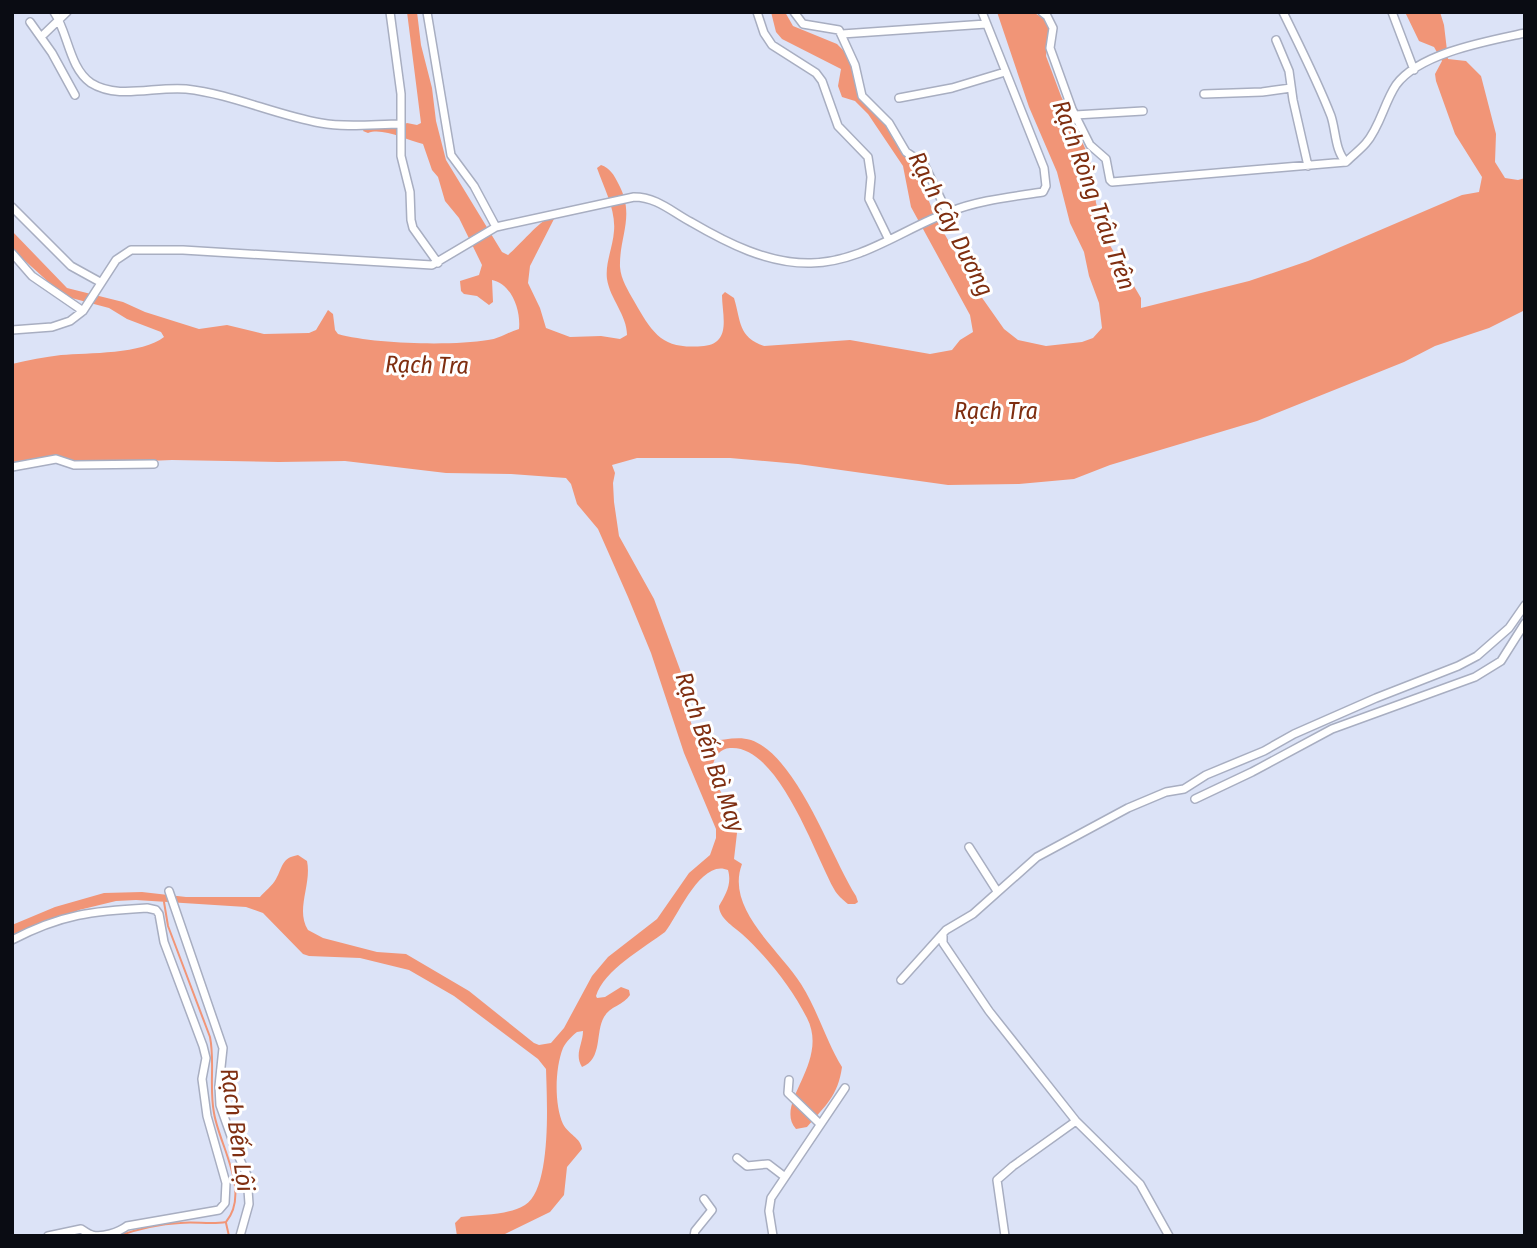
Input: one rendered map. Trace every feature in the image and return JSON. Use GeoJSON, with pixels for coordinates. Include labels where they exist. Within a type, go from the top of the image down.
{"type":"FeatureCollection","features":[{"type":"Feature","properties":{"kind":"street"},"geometry":{"type":"LineString","coordinates":[[42,36],[57,16],[67,12]]}},
{"type":"Feature","properties":{"kind":"street"},"geometry":{"type":"LineString","coordinates":[[390,12],[401,94],[402,163],[410,192],[413,228],[438,263]]}},
{"type":"Feature","properties":{"kind":"street"},"geometry":{"type":"LineString","coordinates":[[427,12],[451,155],[474,186],[495,228]]}},
{"type":"Feature","properties":{"kind":"street"},"geometry":{"type":"LineString","coordinates":[[757,12],[764,33],[772,45],[816,73],[838,126],[868,157],[871,177],[869,199],[889,240]]}},
{"type":"Feature","properties":{"kind":"street"},"geometry":{"type":"LineString","coordinates":[[794,12],[803,24],[839,30],[855,65],[862,96],[889,123],[906,152],[924,164],[945,213]]}},
{"type":"Feature","properties":{"kind":"street"},"geometry":{"type":"LineString","coordinates":[[12,330],[52,327],[70,321],[85,308],[98,285],[122,255],[140,249],[425,266],[438,263],[495,228],[634,197],[659,202],[744,249],[775,259],[810,263],[850,258],[945,213],[982,201],[1043,192],[1046,186],[1044,169],[982,12]]}},
{"type":"Feature","properties":{"kind":"street"},"geometry":{"type":"LineString","coordinates":[[1042,12],[1053,28],[1050,49],[1075,115],[1090,145],[1105,159],[1112,181],[1346,162],[1367,142],[1395,88],[1414,70],[1424,63],[1482,42],[1525,33]]}},
{"type":"Feature","properties":{"kind":"street"},"geometry":{"type":"LineString","coordinates":[[1283,12],[1308,60],[1334,124],[1340,155],[1346,162]]}},
{"type":"Feature","properties":{"kind":"street"},"geometry":{"type":"LineString","coordinates":[[1391,12],[1414,70]]}},
{"type":"Feature","properties":{"kind":"street"},"geometry":{"type":"LineString","coordinates":[[57,16],[78,66],[90,82],[111,91],[184,89],[218,95],[323,124],[401,125]]}},
{"type":"Feature","properties":{"kind":"street"},"geometry":{"type":"LineString","coordinates":[[30,22],[42,36],[75,95]]}},
{"type":"Feature","properties":{"kind":"street"},"geometry":{"type":"LineString","coordinates":[[842,34],[986,24]]}},
{"type":"Feature","properties":{"kind":"street"},"geometry":{"type":"LineString","coordinates":[[1276,40],[1289,71],[1308,166]]}},
{"type":"Feature","properties":{"kind":"street"},"geometry":{"type":"LineString","coordinates":[[899,98],[951,88],[1005,72]]}},
{"type":"Feature","properties":{"kind":"street"},"geometry":{"type":"LineString","coordinates":[[1204,94],[1292,88]]}},
{"type":"Feature","properties":{"kind":"street"},"geometry":{"type":"LineString","coordinates":[[1075,115],[1143,111]]}},
{"type":"Feature","properties":{"kind":"street"},"geometry":{"type":"LineString","coordinates":[[12,207],[71,266],[98,285]]}},
{"type":"Feature","properties":{"kind":"street"},"geometry":{"type":"LineString","coordinates":[[12,253],[32,276],[85,308]]}},
{"type":"Feature","properties":{"kind":"street"},"geometry":{"type":"LineString","coordinates":[[12,467],[55,459],[74,465],[154,464]]}},
{"type":"Feature","properties":{"kind":"street"},"geometry":{"type":"LineString","coordinates":[[901,980],[946,930],[973,914],[1037,858],[1128,808],[1167,792],[1184,789],[1206,775],[1265,751],[1294,734],[1458,666],[1477,656],[1509,628],[1525,605]]}},
{"type":"Feature","properties":{"kind":"street"},"geometry":{"type":"LineString","coordinates":[[1195,799],[1332,729],[1475,677],[1501,660],[1525,623]]}},
{"type":"Feature","properties":{"kind":"street"},"geometry":{"type":"LineString","coordinates":[[969,847],[998,891]]}},
{"type":"Feature","properties":{"kind":"street"},"geometry":{"type":"LineString","coordinates":[[170,892],[223,1048],[220,1105],[247,1175],[249,1204],[240,1236]]}},
{"type":"Feature","properties":{"kind":"street"},"geometry":{"type":"LineString","coordinates":[[12,940],[66,916],[93,911],[147,908],[156,910],[164,942],[203,1046],[205,1058],[202,1079],[207,1115],[226,1183],[225,1203],[219,1210],[164,1218],[108,1233],[90,1235],[81,1229],[48,1236]]}},
{"type":"Feature","properties":{"kind":"street"},"geometry":{"type":"LineString","coordinates":[[943,936],[943,943],[967,981],[1076,1121],[1140,1184],[1168,1236]]}},
{"type":"Feature","properties":{"kind":"street"},"geometry":{"type":"LineString","coordinates":[[789,1080],[788,1093],[818,1122]]}},
{"type":"Feature","properties":{"kind":"street"},"geometry":{"type":"LineString","coordinates":[[773,1236],[768,1211],[771,1198],[818,1122],[845,1088]]}},
{"type":"Feature","properties":{"kind":"street"},"geometry":{"type":"LineString","coordinates":[[1004,1236],[997,1180],[1076,1121]]}},
{"type":"Feature","properties":{"kind":"street"},"geometry":{"type":"LineString","coordinates":[[737,1158],[747,1166],[768,1164],[785,1177]]}},
{"type":"Feature","properties":{"kind":"street"},"geometry":{"type":"LineString","coordinates":[[694,1236],[712,1210],[704,1199]]}},
{"type":"Feature","properties":{"kind":"water","name":"Rạch Tra"},"geometry":{"type":"Polygon","coordinates":[[[407,12],[417,12],[421,45],[446,160],[502,252],[508,255],[541,223],[552,216],[554,219],[530,266],[528,283],[546,328],[570,337],[601,336],[620,339],[627,335],[607,279],[614,223],[609,199],[597,168],[601,165],[615,177],[626,205],[620,256],[623,281],[647,323],[668,342],[690,347],[713,344],[719,340],[724,327],[722,295],[725,292],[734,298],[745,333],[764,346],[850,340],[930,354],[952,350],[960,340],[973,332],[970,315],[911,207],[903,166],[868,114],[855,101],[842,97],[838,86],[841,69],[782,39],[776,32],[771,12],[785,12],[793,26],[837,44],[848,55],[859,97],[886,123],[893,139],[919,164],[924,189],[937,221],[978,292],[1004,329],[1018,340],[1046,346],[1082,342],[1093,338],[1102,328],[1099,303],[1084,252],[1070,223],[1057,172],[1029,107],[997,12],[1033,12],[1046,20],[1049,30],[1046,56],[1090,159],[1096,203],[1108,242],[1141,298],[1141,308],[1249,281],[1308,261],[1462,195],[1479,192],[1482,177],[1455,134],[1436,81],[1435,74],[1442,61],[1434,47],[1419,41],[1405,12],[1440,12],[1448,59],[1466,61],[1481,76],[1496,134],[1495,162],[1505,178],[1525,178],[1525,310],[1489,328],[1435,346],[1404,362],[1257,421],[1110,465],[1074,479],[1019,484],[948,485],[798,464],[730,458],[637,458],[612,465],[615,473],[614,502],[619,536],[654,599],[682,675],[691,723],[702,740],[739,738],[751,740],[768,750],[798,786],[856,896],[858,902],[848,904],[835,891],[793,804],[764,764],[747,752],[730,748],[719,753],[711,771],[734,820],[737,833],[734,859],[742,864],[739,881],[747,913],[801,984],[842,1067],[830,1100],[807,1127],[796,1129],[791,1119],[791,1107],[812,1051],[812,1035],[807,1018],[770,963],[721,914],[719,906],[729,884],[728,870],[709,872],[691,890],[665,932],[626,960],[600,986],[597,998],[605,997],[621,987],[629,990],[630,995],[604,1017],[596,1052],[589,1063],[582,1067],[580,1062],[583,1031],[577,1032],[564,1046],[557,1076],[558,1106],[563,1124],[582,1149],[567,1167],[564,1195],[550,1212],[501,1236],[457,1236],[455,1223],[461,1217],[518,1209],[534,1196],[544,1163],[546,1142],[546,1069],[538,1059],[454,996],[409,970],[360,958],[303,954],[263,913],[246,907],[116,901],[79,910],[12,938],[12,925],[55,907],[104,893],[260,897],[275,881],[285,861],[298,855],[307,861],[303,914],[308,930],[323,938],[377,952],[406,954],[469,991],[539,1045],[551,1043],[564,1028],[592,976],[608,957],[657,919],[689,873],[710,855],[716,829],[684,753],[651,653],[598,529],[577,504],[571,484],[566,478],[446,473],[345,461],[172,460],[76,464],[51,459],[12,465],[12,364],[61,355],[129,350],[155,343],[164,337],[161,332],[127,319],[109,308],[64,296],[12,249],[12,231],[67,288],[123,302],[199,329],[227,325],[264,334],[309,333],[316,330],[328,310],[333,314],[338,334],[371,340],[413,343],[473,342],[496,338],[519,329],[514,299],[499,283],[492,280],[493,302],[489,305],[477,296],[461,291],[460,281],[479,275],[482,265],[459,218],[445,201],[438,177],[432,170],[423,144],[387,133],[363,131],[365,127],[421,123],[407,12]]]}},
{"type":"Feature","properties":{"kind":"waterway","name":"Rạch Bến Lội"},"geometry":{"type":"LineString","coordinates":[[118,1236],[164,1224],[226,1222],[233,1210],[235,1197],[235,1183],[214,1113],[210,1037],[168,926],[164,902]]}},
{"type":"Feature","properties":{"kind":"waterway"},"geometry":{"type":"LineString","coordinates":[[226,1223],[229,1236]]}},
{"type":"Feature","properties":{"kind":"water label","name":"Rạch Ròng Trâu Trên"},"geometry":{"type":"Point","coordinates":[1094,195]}},
{"type":"Feature","properties":{"kind":"water label","name":"Rạch Cây Dương"},"geometry":{"type":"Point","coordinates":[951,224]}},
{"type":"Feature","properties":{"kind":"water label","name":"Rạch Bến Bà May"},"geometry":{"type":"Point","coordinates":[710,752]}}]}
